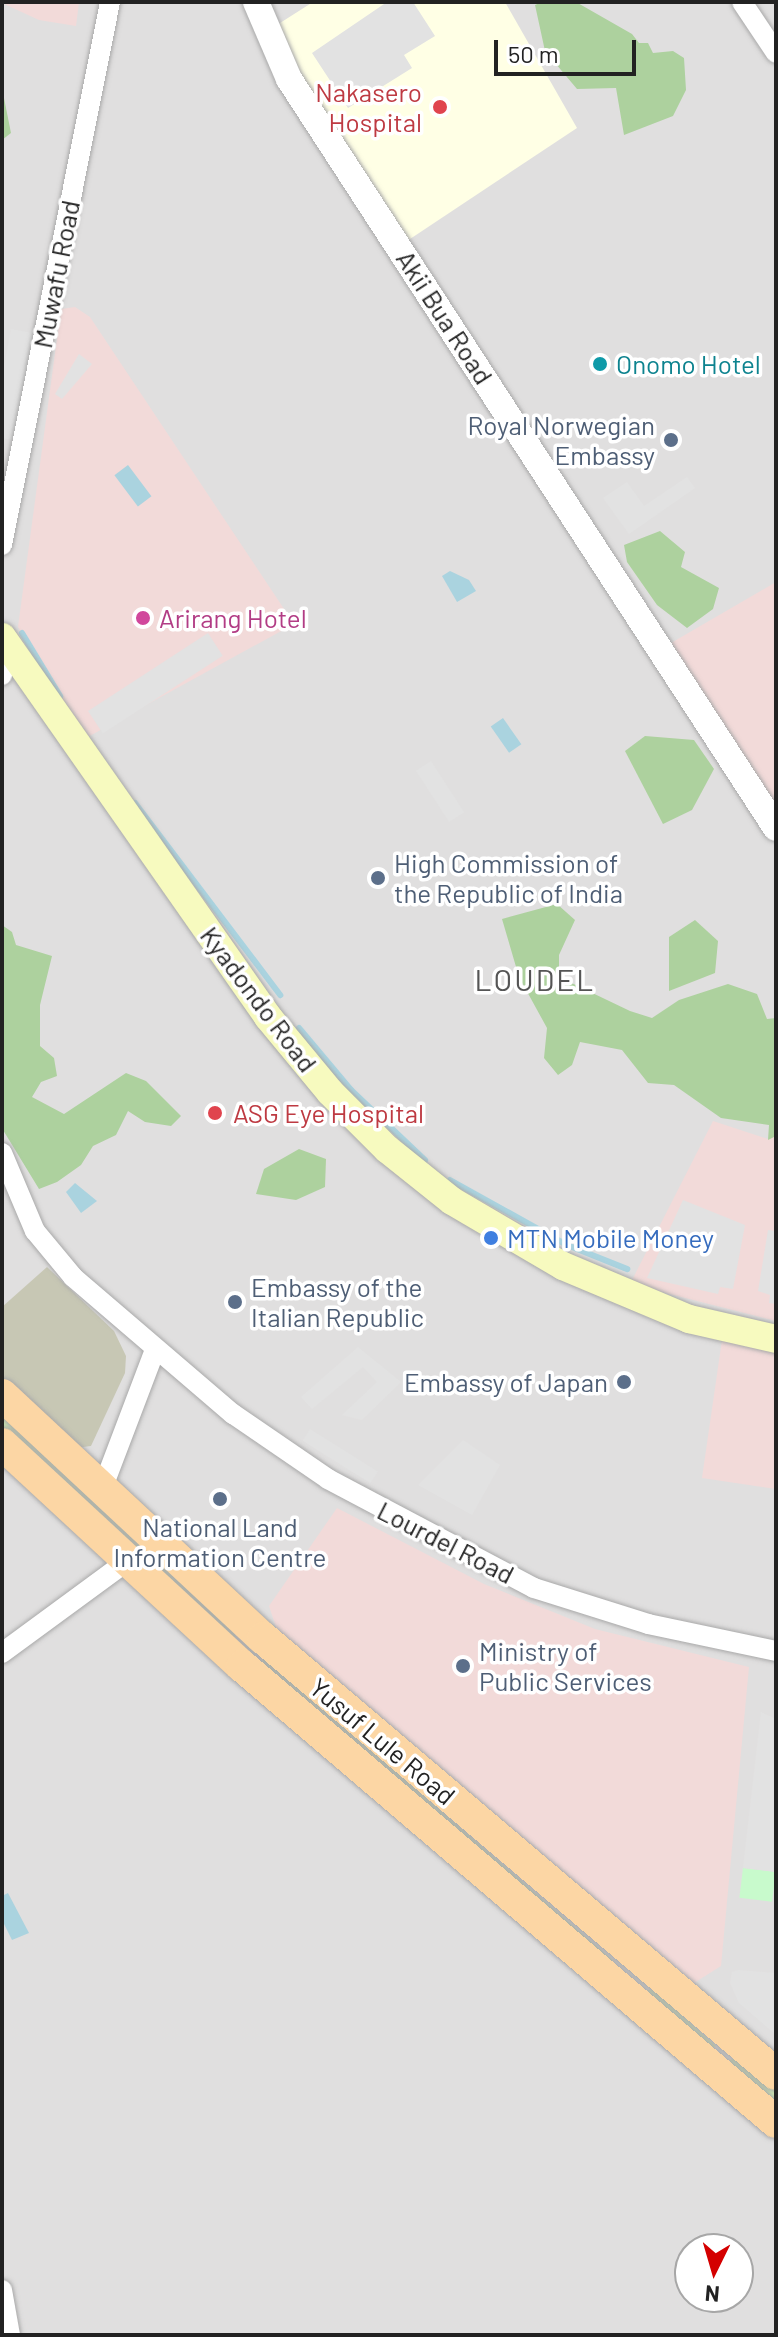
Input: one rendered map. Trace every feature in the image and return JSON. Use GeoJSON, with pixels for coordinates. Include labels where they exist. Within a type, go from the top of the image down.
{"type":"FeatureCollection","features":[{"type":"Feature","properties":{"kind":"main road","name":"Kyadondo Road"},"geometry":{"type":"LineString","coordinates":[[4,641],[268,1017],[330,1092],[387,1149],[452,1201],[563,1266],[689,1319],[776,1339]]}},
{"type":"Feature","properties":{"kind":"main road","name":"Yusuf Lule Road"},"geometry":{"type":"LineString","coordinates":[[2,1395],[101,1492],[263,1638],[776,2074]]}},
{"type":"Feature","properties":{"kind":"main road","name":"Yusuf Lule Road"},"geometry":{"type":"LineString","coordinates":[[2,1444],[126,1562],[242,1666],[776,2122]]}},
{"type":"Feature","properties":{"kind":"main road"},"geometry":{"type":"LineString","coordinates":[[242,1666],[263,1638]]}},
{"type":"Feature","properties":{"kind":"main road"},"geometry":{"type":"LineString","coordinates":[[621,1992],[648,1966]]}},
{"type":"Feature","properties":{"kind":"main road"},"geometry":{"type":"LineString","coordinates":[[710,2066],[735,2039]]}},
{"type":"Feature","properties":{"kind":"street","name":"Muwafu Road"},"geometry":{"type":"LineString","coordinates":[[2,545],[110,2]]}},
{"type":"Feature","properties":{"kind":"street","name":"Akii Bua Road"},"geometry":{"type":"LineString","coordinates":[[256,2],[289,79],[776,828]]}},
{"type":"Feature","properties":{"kind":"street"},"geometry":{"type":"LineString","coordinates":[[742,2],[776,53]]}},
{"type":"Feature","properties":{"kind":"street"},"geometry":{"type":"LineString","coordinates":[[2,675],[4,641]]}},
{"type":"Feature","properties":{"kind":"street"},"geometry":{"type":"LineString","coordinates":[[2,1153],[35,1231],[73,1277],[155,1350],[101,1492]]}},
{"type":"Feature","properties":{"kind":"street","name":"Lourdel Road"},"geometry":{"type":"LineString","coordinates":[[155,1350],[233,1414],[328,1479],[456,1550],[587,1608],[776,1651]]}},
{"type":"Feature","properties":{"kind":"street"},"geometry":{"type":"LineString","coordinates":[[2,1653],[62,1614],[126,1562]]}},
{"type":"Feature","properties":{"kind":"street"},"geometry":{"type":"LineString","coordinates":[[2,2290],[10,2335]]}},
{"type":"Feature","properties":{"kind":"shaded area"},"geometry":{"type":"Polygon","coordinates":[[[2,2],[776,2],[776,2335],[2,2335],[2,2]]]}},
{"type":"Feature","properties":{"kind":"shaded area"},"geometry":{"type":"Polygon","coordinates":[[[79,2],[76,26],[39,20],[2,3],[79,2]]]}},
{"type":"Feature","properties":{"kind":"shaded area","name":"Nakasero Hospital"},"geometry":{"type":"Polygon","coordinates":[[[313,2],[505,2],[577,128],[404,243],[269,30],[313,2]]]}},
{"type":"Feature","properties":{"kind":"shaded area"},"geometry":{"type":"Polygon","coordinates":[[[387,2],[413,2],[435,36],[404,55],[412,68],[348,108],[312,53],[387,2]]]}},
{"type":"Feature","properties":{"kind":"shaded area"},"geometry":{"type":"Polygon","coordinates":[[[75,307],[90,317],[294,624],[86,738],[18,627],[61,309],[75,307]]]}},
{"type":"Feature","properties":{"kind":"shaded area"},"geometry":{"type":"Polygon","coordinates":[[[11,329],[32,333],[14,440],[2,438],[2,379],[11,329]]]}},
{"type":"Feature","properties":{"kind":"shaded area"},"geometry":{"type":"Polygon","coordinates":[[[79,354],[92,364],[62,399],[55,394],[79,354]]]}},
{"type":"Feature","properties":{"kind":"shaded area"},"geometry":{"type":"Polygon","coordinates":[[[687,477],[695,488],[629,534],[603,498],[627,482],[644,506],[687,477]]]}},
{"type":"Feature","properties":{"kind":"shaded area"},"geometry":{"type":"Polygon","coordinates":[[[776,582],[776,810],[671,643],[776,582]]]}},
{"type":"Feature","properties":{"kind":"shaded area"},"geometry":{"type":"Polygon","coordinates":[[[208,633],[223,656],[103,734],[88,711],[208,633]]]}},
{"type":"Feature","properties":{"kind":"shaded area"},"geometry":{"type":"Polygon","coordinates":[[[431,761],[464,812],[449,822],[416,771],[431,761]]]}},
{"type":"Feature","properties":{"kind":"shaded area"},"geometry":{"type":"Polygon","coordinates":[[[713,1121],[768,1139],[776,1125],[776,1321],[630,1284],[713,1121]]]}},
{"type":"Feature","properties":{"kind":"shaded area"},"geometry":{"type":"Polygon","coordinates":[[[683,1200],[745,1225],[733,1289],[720,1287],[718,1294],[647,1278],[683,1200]]]}},
{"type":"Feature","properties":{"kind":"shaded area"},"geometry":{"type":"Polygon","coordinates":[[[768,1230],[776,1231],[776,1304],[769,1303],[770,1295],[758,1291],[768,1230]]]}},
{"type":"Feature","properties":{"kind":"shaded area"},"geometry":{"type":"Polygon","coordinates":[[[47,1267],[114,1331],[126,1356],[125,1373],[91,1446],[75,1448],[63,1440],[2,1378],[2,1307],[47,1267]]]}},
{"type":"Feature","properties":{"kind":"shaded area"},"geometry":{"type":"Polygon","coordinates":[[[722,1340],[776,1350],[776,1489],[702,1478],[722,1340]]]}},
{"type":"Feature","properties":{"kind":"shaded area"},"geometry":{"type":"Polygon","coordinates":[[[358,1347],[401,1382],[362,1420],[342,1415],[377,1382],[363,1367],[312,1409],[301,1397],[358,1347]]]}},
{"type":"Feature","properties":{"kind":"shaded area"},"geometry":{"type":"Polygon","coordinates":[[[310,1429],[378,1471],[370,1483],[303,1441],[310,1429]]]}},
{"type":"Feature","properties":{"kind":"shaded area"},"geometry":{"type":"Polygon","coordinates":[[[463,1440],[500,1465],[472,1515],[418,1485],[463,1440]]]}},
{"type":"Feature","properties":{"kind":"shaded area"},"geometry":{"type":"Polygon","coordinates":[[[337,1508],[484,1584],[595,1629],[749,1667],[721,1966],[694,1983],[277,1630],[269,1606],[337,1508]]]}},
{"type":"Feature","properties":{"kind":"shaded area"},"geometry":{"type":"Polygon","coordinates":[[[761,1712],[776,1719],[776,1872],[743,1868],[761,1712]]]}},
{"type":"Feature","properties":{"kind":"shaded area"},"geometry":{"type":"Polygon","coordinates":[[[732,1972],[776,1973],[776,2035],[739,2003],[730,1983],[732,1972]]]}},
{"type":"Feature","properties":{"kind":"green space"},"geometry":{"type":"Polygon","coordinates":[[[542,2],[576,2],[632,34],[639,43],[648,43],[653,53],[673,51],[684,58],[686,90],[673,116],[624,135],[616,88],[577,89],[545,51],[535,5],[542,2]]]}},
{"type":"Feature","properties":{"kind":"green space"},"geometry":{"type":"Polygon","coordinates":[[[2,88],[11,133],[2,140],[2,88]]]}},
{"type":"Feature","properties":{"kind":"green space"},"geometry":{"type":"Polygon","coordinates":[[[660,531],[685,552],[681,567],[719,588],[713,609],[687,628],[657,605],[627,562],[624,545],[660,531]]]}},
{"type":"Feature","properties":{"kind":"green space"},"geometry":{"type":"Polygon","coordinates":[[[645,736],[694,740],[714,769],[692,810],[663,824],[625,751],[645,736]]]}},
{"type":"Feature","properties":{"kind":"green space"},"geometry":{"type":"Polygon","coordinates":[[[557,904],[575,920],[559,955],[559,977],[630,1011],[652,1018],[679,1000],[728,984],[757,994],[767,1019],[776,1018],[776,1136],[768,1140],[769,1125],[721,1118],[674,1085],[648,1083],[622,1050],[580,1042],[572,1065],[558,1075],[544,1058],[547,1028],[519,977],[502,919],[557,904]]]}},
{"type":"Feature","properties":{"kind":"green space"},"geometry":{"type":"Polygon","coordinates":[[[695,920],[718,941],[715,973],[669,991],[669,937],[695,920]]]}},
{"type":"Feature","properties":{"kind":"green space"},"geometry":{"type":"Polygon","coordinates":[[[2,925],[12,932],[16,945],[52,956],[40,1005],[40,1046],[54,1058],[57,1076],[41,1082],[32,1097],[64,1114],[126,1073],[146,1081],[181,1116],[171,1126],[145,1122],[128,1111],[116,1135],[93,1146],[81,1165],[57,1182],[39,1189],[3,1130],[2,925]]]}},
{"type":"Feature","properties":{"kind":"green space"},"geometry":{"type":"Polygon","coordinates":[[[299,1149],[326,1159],[325,1187],[296,1200],[256,1194],[264,1169],[299,1149]]]}},
{"type":"Feature","properties":{"kind":"green space"},"geometry":{"type":"Polygon","coordinates":[[[2,1413],[233,1627],[236,1640],[2,1432],[2,1413]]]}},
{"type":"Feature","properties":{"kind":"green space"},"geometry":{"type":"Polygon","coordinates":[[[265,1658],[613,1960],[607,1967],[259,1665],[265,1658]]]}},
{"type":"Feature","properties":{"kind":"green space"},"geometry":{"type":"Polygon","coordinates":[[[743,1868],[776,1872],[772,1902],[739,1898],[743,1868]]]}},
{"type":"Feature","properties":{"kind":"green space"},"geometry":{"type":"Polygon","coordinates":[[[648,1990],[654,1990],[716,2046],[710,2050],[646,1994],[648,1990]]]}},
{"type":"Feature","properties":{"kind":"green space"},"geometry":{"type":"Polygon","coordinates":[[[740,2057],[776,2089],[776,2107],[729,2067],[730,2060],[740,2057]]]}},
{"type":"Feature","properties":{"kind":"water"},"geometry":{"type":"Polygon","coordinates":[[[128,465],[151,496],[138,506],[114,475],[128,465]]]}},
{"type":"Feature","properties":{"kind":"water"},"geometry":{"type":"Polygon","coordinates":[[[450,571],[469,580],[476,591],[457,602],[442,576],[450,571]]]}},
{"type":"Feature","properties":{"kind":"water"},"geometry":{"type":"Polygon","coordinates":[[[503,718],[521,744],[509,753],[491,727],[503,718]]]}},
{"type":"Feature","properties":{"kind":"water"},"geometry":{"type":"Polygon","coordinates":[[[75,1183],[97,1201],[81,1213],[66,1192],[75,1183]]]}},
{"type":"Feature","properties":{"kind":"water"},"geometry":{"type":"Polygon","coordinates":[[[8,1893],[29,1933],[12,1940],[2,1920],[2,1896],[8,1893]]]}},
{"type":"Feature","properties":{"kind":"waterway"},"geometry":{"type":"LineString","coordinates":[[22,633],[60,696]]}},
{"type":"Feature","properties":{"kind":"waterway"},"geometry":{"type":"LineString","coordinates":[[135,803],[280,995]]}},
{"type":"Feature","properties":{"kind":"waterway"},"geometry":{"type":"LineString","coordinates":[[299,1028],[351,1090],[425,1160]]}},
{"type":"Feature","properties":{"kind":"waterway"},"geometry":{"type":"LineString","coordinates":[[450,1180],[567,1245],[627,1269]]}},
{"type":"Feature","properties":{"kind":"place","name":"Nakasero Hospital"},"geometry":{"type":"Point","coordinates":[440,107]}},
{"type":"Feature","properties":{"kind":"place","name":"Onomo Hotel"},"geometry":{"type":"Point","coordinates":[600,364]}},
{"type":"Feature","properties":{"kind":"place","name":"Royal Norwegian Embassy"},"geometry":{"type":"Point","coordinates":[671,440]}},
{"type":"Feature","properties":{"kind":"place","name":"Arirang Hotel"},"geometry":{"type":"Point","coordinates":[143,618]}},
{"type":"Feature","properties":{"kind":"place","name":"High Commission of the Republic of India"},"geometry":{"type":"Point","coordinates":[378,878]}},
{"type":"Feature","properties":{"kind":"place","name":"ASG Eye Hospital"},"geometry":{"type":"Point","coordinates":[215,1113]}},
{"type":"Feature","properties":{"kind":"place","name":"MTN Mobile Money"},"geometry":{"type":"Point","coordinates":[491,1238]}},
{"type":"Feature","properties":{"kind":"place","name":"Embassy of the Italian Republic"},"geometry":{"type":"Point","coordinates":[235,1302]}},
{"type":"Feature","properties":{"kind":"place","name":"Embassy of Japan"},"geometry":{"type":"Point","coordinates":[624,1382]}},
{"type":"Feature","properties":{"kind":"place","name":"National Land Information Centre"},"geometry":{"type":"Point","coordinates":[220,1499]}},
{"type":"Feature","properties":{"kind":"place","name":"Ministry of Public Services"},"geometry":{"type":"Point","coordinates":[463,1666]}},
{"type":"Feature","properties":{"kind":"district","name":"LOUDEL"},"geometry":{"type":"Point","coordinates":[535,979]}}]}
